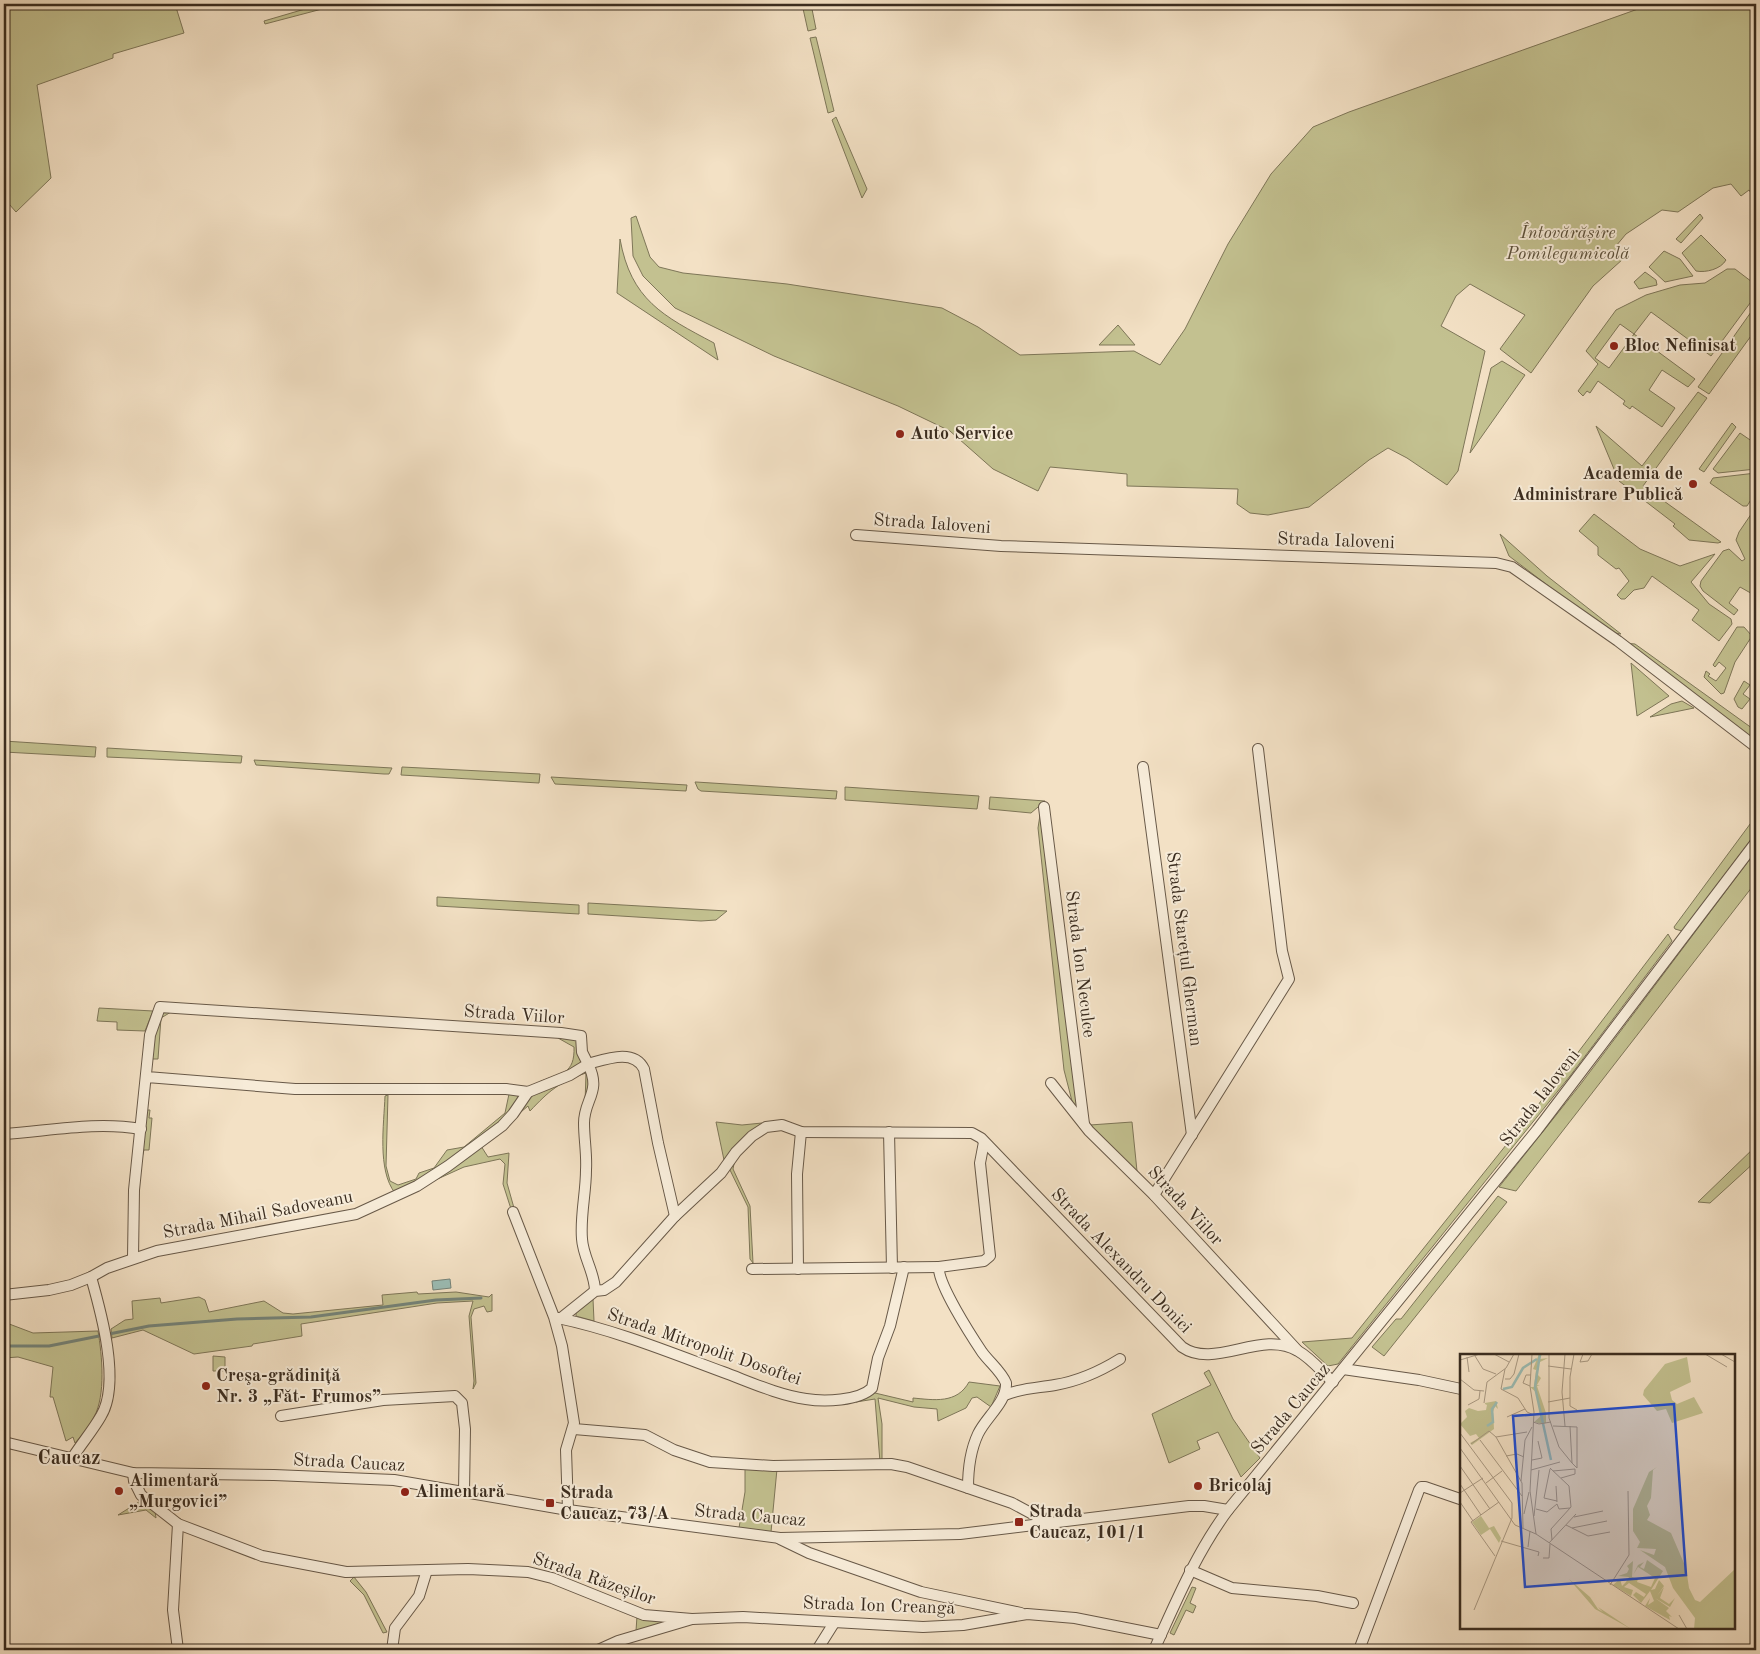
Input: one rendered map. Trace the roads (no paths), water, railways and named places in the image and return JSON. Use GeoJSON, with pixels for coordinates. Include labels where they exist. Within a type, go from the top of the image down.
{"type":"FeatureCollection","features":[{"type":"Feature","properties":{"kind":"street","name":"Strada Ialoveni"},"geometry":{"type":"LineString","coordinates":[[856,535],[1001,546],[1496,563],[1512,567],[1618,641],[1756,747]]}},
{"type":"Feature","properties":{"kind":"street"},"geometry":{"type":"LineString","coordinates":[[1154,1194],[1289,979],[1282,951],[1258,749]]}},
{"type":"Feature","properties":{"kind":"street","name":"Strada Starețul Gherman"},"geometry":{"type":"LineString","coordinates":[[1144,767],[1192,1136]]}},
{"type":"Feature","properties":{"kind":"street","name":"Strada Ion Neculce"},"geometry":{"type":"LineString","coordinates":[[1044,807],[1084,1125]]}},
{"type":"Feature","properties":{"kind":"street","name":"Strada Ialoveni"},"geometry":{"type":"LineString","coordinates":[[1343,1369],[1537,1130],[1756,842]]}},
{"type":"Feature","properties":{"kind":"street","name":"Strada Viilor"},"geometry":{"type":"LineString","coordinates":[[141,1129],[150,1035],[160,1007],[561,1033],[581,1036],[582,1052],[588,1064]]}},
{"type":"Feature","properties":{"kind":"street"},"geometry":{"type":"LineString","coordinates":[[146,1077],[295,1089],[506,1089],[528,1092],[570,1075],[588,1064],[626,1056],[636,1058],[641,1061],[644,1069],[658,1143],[675,1216]]}},
{"type":"Feature","properties":{"kind":"street","name":"Strada Mitropolit Dosoftei"},"geometry":{"type":"LineString","coordinates":[[588,1064],[593,1080],[593,1090],[584,1116],[586,1169],[581,1228],[584,1253],[595,1282],[595,1291]]}},
{"type":"Feature","properties":{"kind":"street","name":"Strada Viilor"},"geometry":{"type":"LineString","coordinates":[[1051,1083],[1084,1125],[1154,1194],[1298,1350]]}},
{"type":"Feature","properties":{"kind":"street","name":"Strada Mihail Sadoveanu"},"geometry":{"type":"LineString","coordinates":[[4,1295],[49,1290],[91,1277],[107,1268],[157,1251],[346,1218],[417,1186],[448,1166],[502,1126],[514,1114],[528,1092]]}},
{"type":"Feature","properties":{"kind":"street","name":"Strada Alexandru Donici"},"geometry":{"type":"LineString","coordinates":[[675,1216],[721,1173],[745,1141],[759,1131],[782,1125],[801,1132],[972,1133],[984,1142],[1182,1347],[1190,1353],[1207,1354],[1263,1344],[1277,1344],[1298,1350],[1333,1382]]}},
{"type":"Feature","properties":{"kind":"street"},"geometry":{"type":"LineString","coordinates":[[4,1134],[96,1126],[122,1126],[141,1129],[134,1190],[133,1258]]}},
{"type":"Feature","properties":{"kind":"street"},"geometry":{"type":"LineString","coordinates":[[798,1269],[797,1174],[801,1132]]}},
{"type":"Feature","properties":{"kind":"street"},"geometry":{"type":"LineString","coordinates":[[889,1132],[892,1268]]}},
{"type":"Feature","properties":{"kind":"street"},"geometry":{"type":"LineString","coordinates":[[752,1269],[939,1267],[984,1261],[990,1256],[980,1163],[984,1142]]}},
{"type":"Feature","properties":{"kind":"street"},"geometry":{"type":"LineString","coordinates":[[513,1212],[557,1318],[574,1429],[566,1450],[568,1510]]}},
{"type":"Feature","properties":{"kind":"street","name":"Strada Mitropolit Dosoftei"},"geometry":{"type":"LineString","coordinates":[[557,1318],[595,1291],[604,1290],[616,1282],[675,1216]]}},
{"type":"Feature","properties":{"kind":"street"},"geometry":{"type":"LineString","coordinates":[[939,1267],[939,1276],[948,1294],[982,1352],[1006,1383],[1005,1394],[979,1433],[971,1455],[968,1488]]}},
{"type":"Feature","properties":{"kind":"street","name":"Strada Mitropolit Dosoftei"},"geometry":{"type":"LineString","coordinates":[[557,1318],[618,1334],[776,1392],[799,1398],[817,1400],[839,1399],[867,1392],[874,1382],[878,1358],[890,1326],[904,1268]]}},
{"type":"Feature","properties":{"kind":"street"},"geometry":{"type":"LineString","coordinates":[[73,1457],[102,1416],[109,1378],[105,1340],[91,1277]]}},
{"type":"Feature","properties":{"kind":"street"},"geometry":{"type":"LineString","coordinates":[[1005,1394],[1020,1389],[1081,1378],[1100,1372],[1120,1359]]}},
{"type":"Feature","properties":{"kind":"street","name":"Strada Caucaz"},"geometry":{"type":"LineString","coordinates":[[8,1442],[134,1473],[361,1478],[464,1491],[568,1510],[780,1538],[960,1534],[1189,1506],[1204,1506],[1228,1510],[1343,1369],[1460,1389]]}},
{"type":"Feature","properties":{"kind":"street"},"geometry":{"type":"LineString","coordinates":[[281,1416],[383,1400],[455,1396],[462,1403],[464,1416],[464,1491]]}},
{"type":"Feature","properties":{"kind":"street"},"geometry":{"type":"LineString","coordinates":[[574,1429],[645,1435],[674,1450],[710,1462],[773,1466],[891,1464],[1022,1507],[1051,1524]]}},
{"type":"Feature","properties":{"kind":"street"},"geometry":{"type":"LineString","coordinates":[[4,1451],[8,1442]]}},
{"type":"Feature","properties":{"kind":"street","name":"Strada Răzeșilor"},"geometry":{"type":"LineString","coordinates":[[134,1473],[137,1489],[141,1495],[178,1524],[262,1556],[346,1572],[468,1569],[528,1572],[552,1578],[644,1615],[692,1619]]}},
{"type":"Feature","properties":{"kind":"street"},"geometry":{"type":"LineString","coordinates":[[1358,1650],[1421,1487],[1460,1499]]}},
{"type":"Feature","properties":{"kind":"street"},"geometry":{"type":"LineString","coordinates":[[1154,1650],[1190,1570],[1210,1534],[1228,1510]]}},
{"type":"Feature","properties":{"kind":"street"},"geometry":{"type":"LineString","coordinates":[[178,1524],[173,1610],[178,1650]]}},
{"type":"Feature","properties":{"kind":"street"},"geometry":{"type":"LineString","coordinates":[[780,1538],[809,1553],[921,1592],[1027,1614]]}},
{"type":"Feature","properties":{"kind":"street"},"geometry":{"type":"LineString","coordinates":[[392,1650],[396,1628],[419,1596],[427,1570]]}},
{"type":"Feature","properties":{"kind":"street"},"geometry":{"type":"LineString","coordinates":[[1190,1570],[1232,1588],[1318,1596],[1354,1603]]}},
{"type":"Feature","properties":{"kind":"street","name":"Strada Ion Creangă"},"geometry":{"type":"LineString","coordinates":[[598,1650],[618,1641],[692,1619],[743,1617],[834,1623],[933,1626],[963,1625],[1027,1614],[1075,1618],[1161,1635]]}},
{"type":"Feature","properties":{"kind":"street"},"geometry":{"type":"LineString","coordinates":[[817,1650],[834,1623]]}},
{"type":"Feature","properties":{"kind":"water"},"geometry":{"type":"Polygon","coordinates":[[[450,1279],[451,1288],[433,1290],[432,1281],[450,1279]]]}},
{"type":"Feature","properties":{"kind":"waterway"},"geometry":{"type":"LineString","coordinates":[[4,1346],[49,1346],[149,1326],[237,1319],[311,1317],[436,1300],[481,1298]]}},
{"type":"Feature","properties":{"kind":"place","name":"Bloc Nefinisat"},"geometry":{"type":"Point","coordinates":[1614,346]}},
{"type":"Feature","properties":{"kind":"place","name":"Auto Service"},"geometry":{"type":"Point","coordinates":[900,434]}},
{"type":"Feature","properties":{"kind":"place","name":"Academia de Administrare Publică"},"geometry":{"type":"Point","coordinates":[1693,484]}},
{"type":"Feature","properties":{"kind":"place","name":"Creşa-grădiniţă Nr. 3 „Făt- Frumos”"},"geometry":{"type":"Point","coordinates":[206,1386]}},
{"type":"Feature","properties":{"kind":"place","name":"Bricolaj"},"geometry":{"type":"Point","coordinates":[1198,1486]}},
{"type":"Feature","properties":{"kind":"place","name":"Alimentară „Murgovici”"},"geometry":{"type":"Point","coordinates":[119,1491]}},
{"type":"Feature","properties":{"kind":"place","name":"Alimentară"},"geometry":{"type":"Point","coordinates":[405,1492]}},
{"type":"Feature","properties":{"kind":"place","name":"Strada Caucaz, 73/A"},"geometry":{"type":"Point","coordinates":[550,1503]}},
{"type":"Feature","properties":{"kind":"place","name":"Strada Caucaz, 101/1"},"geometry":{"type":"Point","coordinates":[1019,1522]}},
{"type":"Feature","properties":{"kind":"district","name":"Caucaz"},"geometry":{"type":"Point","coordinates":[69,1459]}},
{"type":"Feature","properties":{"kind":"park label","name":"Întovărășire Pomilegumicolă"},"geometry":{"type":"Point","coordinates":[1568,243]}}]}
